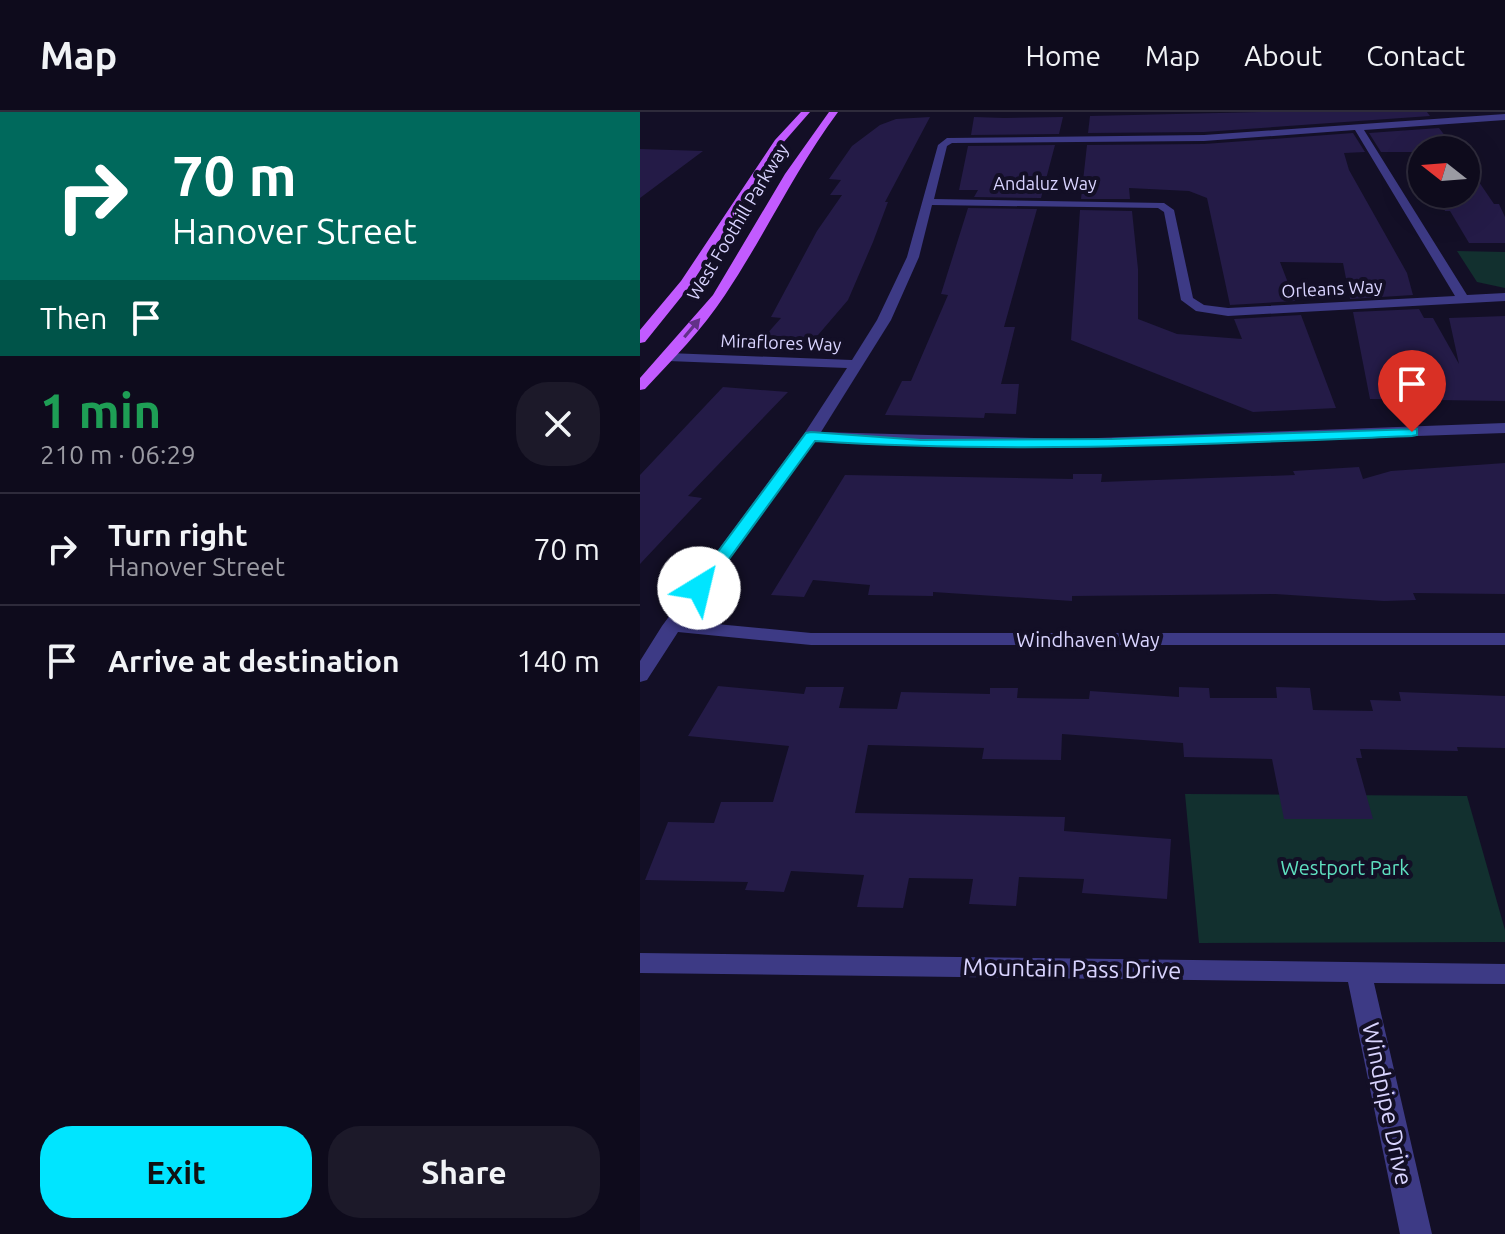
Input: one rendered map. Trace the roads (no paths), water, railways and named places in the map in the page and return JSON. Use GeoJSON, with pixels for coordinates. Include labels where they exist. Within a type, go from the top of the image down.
{"type":"FeatureCollection","features":[{"type":"Feature","properties":{"kind":"main road","name":"West Foothill Parkway"},"geometry":{"type":"LineString","coordinates":[[640,339],[686,283],[778,142],[806,112]]}},
{"type":"Feature","properties":{"kind":"main road","name":"West Foothill Parkway"},"geometry":{"type":"LineString","coordinates":[[640,386],[668,357],[726,284],[786,175],[834,112]]}},
{"type":"Feature","properties":{"kind":"street"},"geometry":{"type":"LineString","coordinates":[[1464,300],[1359,129],[1505,117]]}},
{"type":"Feature","properties":{"kind":"street","name":"Miraflores Way"},"geometry":{"type":"LineString","coordinates":[[668,357],[857,364],[884,320],[907,269],[929,202],[943,145],[950,140],[1204,138],[1359,129]]}},
{"type":"Feature","properties":{"kind":"street","name":"Andaluz Way"},"geometry":{"type":"LineString","coordinates":[[929,202],[1160,205],[1169,210],[1187,300],[1201,308]]}},
{"type":"Feature","properties":{"kind":"street","name":"Orleans Way"},"geometry":{"type":"LineString","coordinates":[[1201,308],[1228,312],[1505,297]]}},
{"type":"Feature","properties":{"kind":"street"},"geometry":{"type":"LineString","coordinates":[[640,676],[672,626],[811,436],[857,364]]}},
{"type":"Feature","properties":{"kind":"street"},"geometry":{"type":"LineString","coordinates":[[811,436],[921,444],[1112,443],[1505,428]]}},
{"type":"Feature","properties":{"kind":"street","name":"Windhaven Way"},"geometry":{"type":"LineString","coordinates":[[672,626],[811,639],[1505,639]]}},
{"type":"Feature","properties":{"kind":"street","name":"Mountain Pass Drive"},"geometry":{"type":"LineString","coordinates":[[640,963],[1505,974]]}},
{"type":"Feature","properties":{"kind":"street","name":"Windpipe Drive"},"geometry":{"type":"LineString","coordinates":[[1359,973],[1416,1234]]}},
{"type":"Feature","properties":{"kind":"park label","name":"Westport Park"},"geometry":{"type":"Point","coordinates":[1345,868]}}]}
